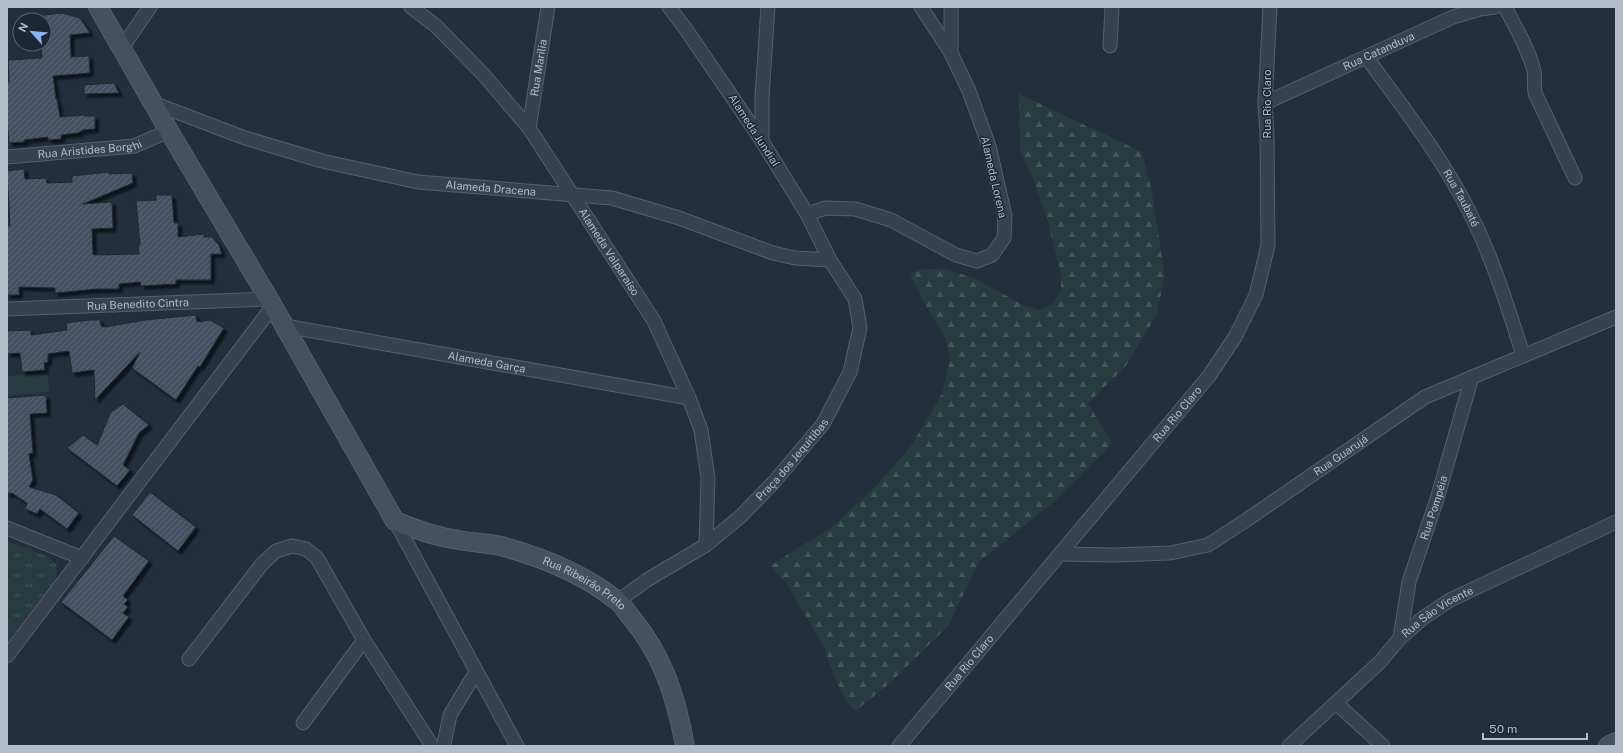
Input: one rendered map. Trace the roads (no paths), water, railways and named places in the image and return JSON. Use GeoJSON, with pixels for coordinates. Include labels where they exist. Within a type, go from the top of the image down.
{"type":"FeatureCollection","features":[{"type":"Feature","properties":{"kind":"main road"},"geometry":{"type":"LineString","coordinates":[[98,7],[169,131],[285,326],[395,522]]}},
{"type":"Feature","properties":{"kind":"main road","name":"Rua Ribeirão Preto"},"geometry":{"type":"LineString","coordinates":[[395,522],[418,531],[458,540],[500,546],[547,562],[585,579],[618,601],[640,628],[662,665],[678,709],[685,746]]}},
{"type":"Feature","properties":{"kind":"main road"},"geometry":{"type":"LineString","coordinates":[[1608,746],[1616,742]]}},
{"type":"Feature","properties":{"kind":"street"},"geometry":{"type":"LineString","coordinates":[[122,48],[150,7]]}},
{"type":"Feature","properties":{"kind":"street","name":"Alameda Valparaíso"},"geometry":{"type":"LineString","coordinates":[[411,7],[436,26],[483,74],[529,128],[574,195],[654,321],[702,430],[708,478],[706,545]]}},
{"type":"Feature","properties":{"kind":"street","name":"Rua Marilia"},"geometry":{"type":"LineString","coordinates":[[529,128],[548,7]]}},
{"type":"Feature","properties":{"kind":"street","name":"Alameda Jundiaí"},"geometry":{"type":"LineString","coordinates":[[669,7],[762,141],[807,214],[830,260]]}},
{"type":"Feature","properties":{"kind":"street"},"geometry":{"type":"LineString","coordinates":[[762,141],[763,88],[768,7]]}},
{"type":"Feature","properties":{"kind":"street","name":"Alameda Lorena"},"geometry":{"type":"LineString","coordinates":[[807,214],[826,208],[855,209],[891,220],[956,255],[977,261],[992,255],[1004,238],[1005,216],[988,146],[969,90],[951,53],[921,7]]}},
{"type":"Feature","properties":{"kind":"street"},"geometry":{"type":"LineString","coordinates":[[951,7],[951,53]]}},
{"type":"Feature","properties":{"kind":"street"},"geometry":{"type":"LineString","coordinates":[[1110,46],[1112,7]]}},
{"type":"Feature","properties":{"kind":"street","name":"Rua Rio Claro"},"geometry":{"type":"LineString","coordinates":[[899,746],[1209,376],[1235,337],[1256,294],[1268,245],[1266,103],[1270,7]]}},
{"type":"Feature","properties":{"kind":"street","name":"Rua Catanduva"},"geometry":{"type":"LineString","coordinates":[[1266,103],[1367,58],[1453,17],[1480,9],[1495,7]]}},
{"type":"Feature","properties":{"kind":"street"},"geometry":{"type":"LineString","coordinates":[[1505,7],[1532,63],[1535,93],[1575,178]]}},
{"type":"Feature","properties":{"kind":"street","name":"Rua Taubaté"},"geometry":{"type":"LineString","coordinates":[[1367,58],[1431,147],[1461,196],[1484,243],[1502,289],[1523,355]]}},
{"type":"Feature","properties":{"kind":"street","name":"Alameda Dracena"},"geometry":{"type":"LineString","coordinates":[[153,103],[245,138],[322,161],[418,182],[612,198],[679,218],[773,253],[795,258],[830,260]]}},
{"type":"Feature","properties":{"kind":"street","name":"Rua Aristides Borghi"},"geometry":{"type":"LineString","coordinates":[[7,157],[134,146],[169,131]]}},
{"type":"Feature","properties":{"kind":"street","name":"Praça dos Jequitibas"},"geometry":{"type":"LineString","coordinates":[[618,601],[647,580],[706,545],[741,516],[774,482],[823,424],[850,372],[860,328],[855,299],[830,260]]}},
{"type":"Feature","properties":{"kind":"street"},"geometry":{"type":"LineString","coordinates":[[7,656],[82,558],[271,302]]}},
{"type":"Feature","properties":{"kind":"street","name":"Rua Benedito Cintra"},"geometry":{"type":"LineString","coordinates":[[7,309],[271,302]]}},
{"type":"Feature","properties":{"kind":"street","name":"Rua Guarujá"},"geometry":{"type":"LineString","coordinates":[[1060,554],[1115,555],[1170,553],[1208,545],[1425,397],[1616,317]]}},
{"type":"Feature","properties":{"kind":"street","name":"Alameda Garça"},"geometry":{"type":"LineString","coordinates":[[285,326],[689,398]]}},
{"type":"Feature","properties":{"kind":"street","name":"Rua Pompéia"},"geometry":{"type":"LineString","coordinates":[[1400,638],[1409,582],[1437,499],[1472,377]]}},
{"type":"Feature","properties":{"kind":"street"},"geometry":{"type":"LineString","coordinates":[[395,522],[517,746]]}},
{"type":"Feature","properties":{"kind":"street","name":"Rua São Vicente"},"geometry":{"type":"LineString","coordinates":[[1289,746],[1380,662],[1400,638],[1423,618],[1450,600],[1616,522]]}},
{"type":"Feature","properties":{"kind":"street"},"geometry":{"type":"LineString","coordinates":[[7,528],[82,558]]}},
{"type":"Feature","properties":{"kind":"street"},"geometry":{"type":"LineString","coordinates":[[189,659],[262,564],[276,551],[292,546],[306,549],[317,558],[364,640],[429,745],[437,743],[445,745],[450,716],[476,672]]}},
{"type":"Feature","properties":{"kind":"street"},"geometry":{"type":"LineString","coordinates":[[303,723],[364,640]]}},
{"type":"Feature","properties":{"kind":"street"},"geometry":{"type":"LineString","coordinates":[[1336,703],[1383,746]]}}]}
